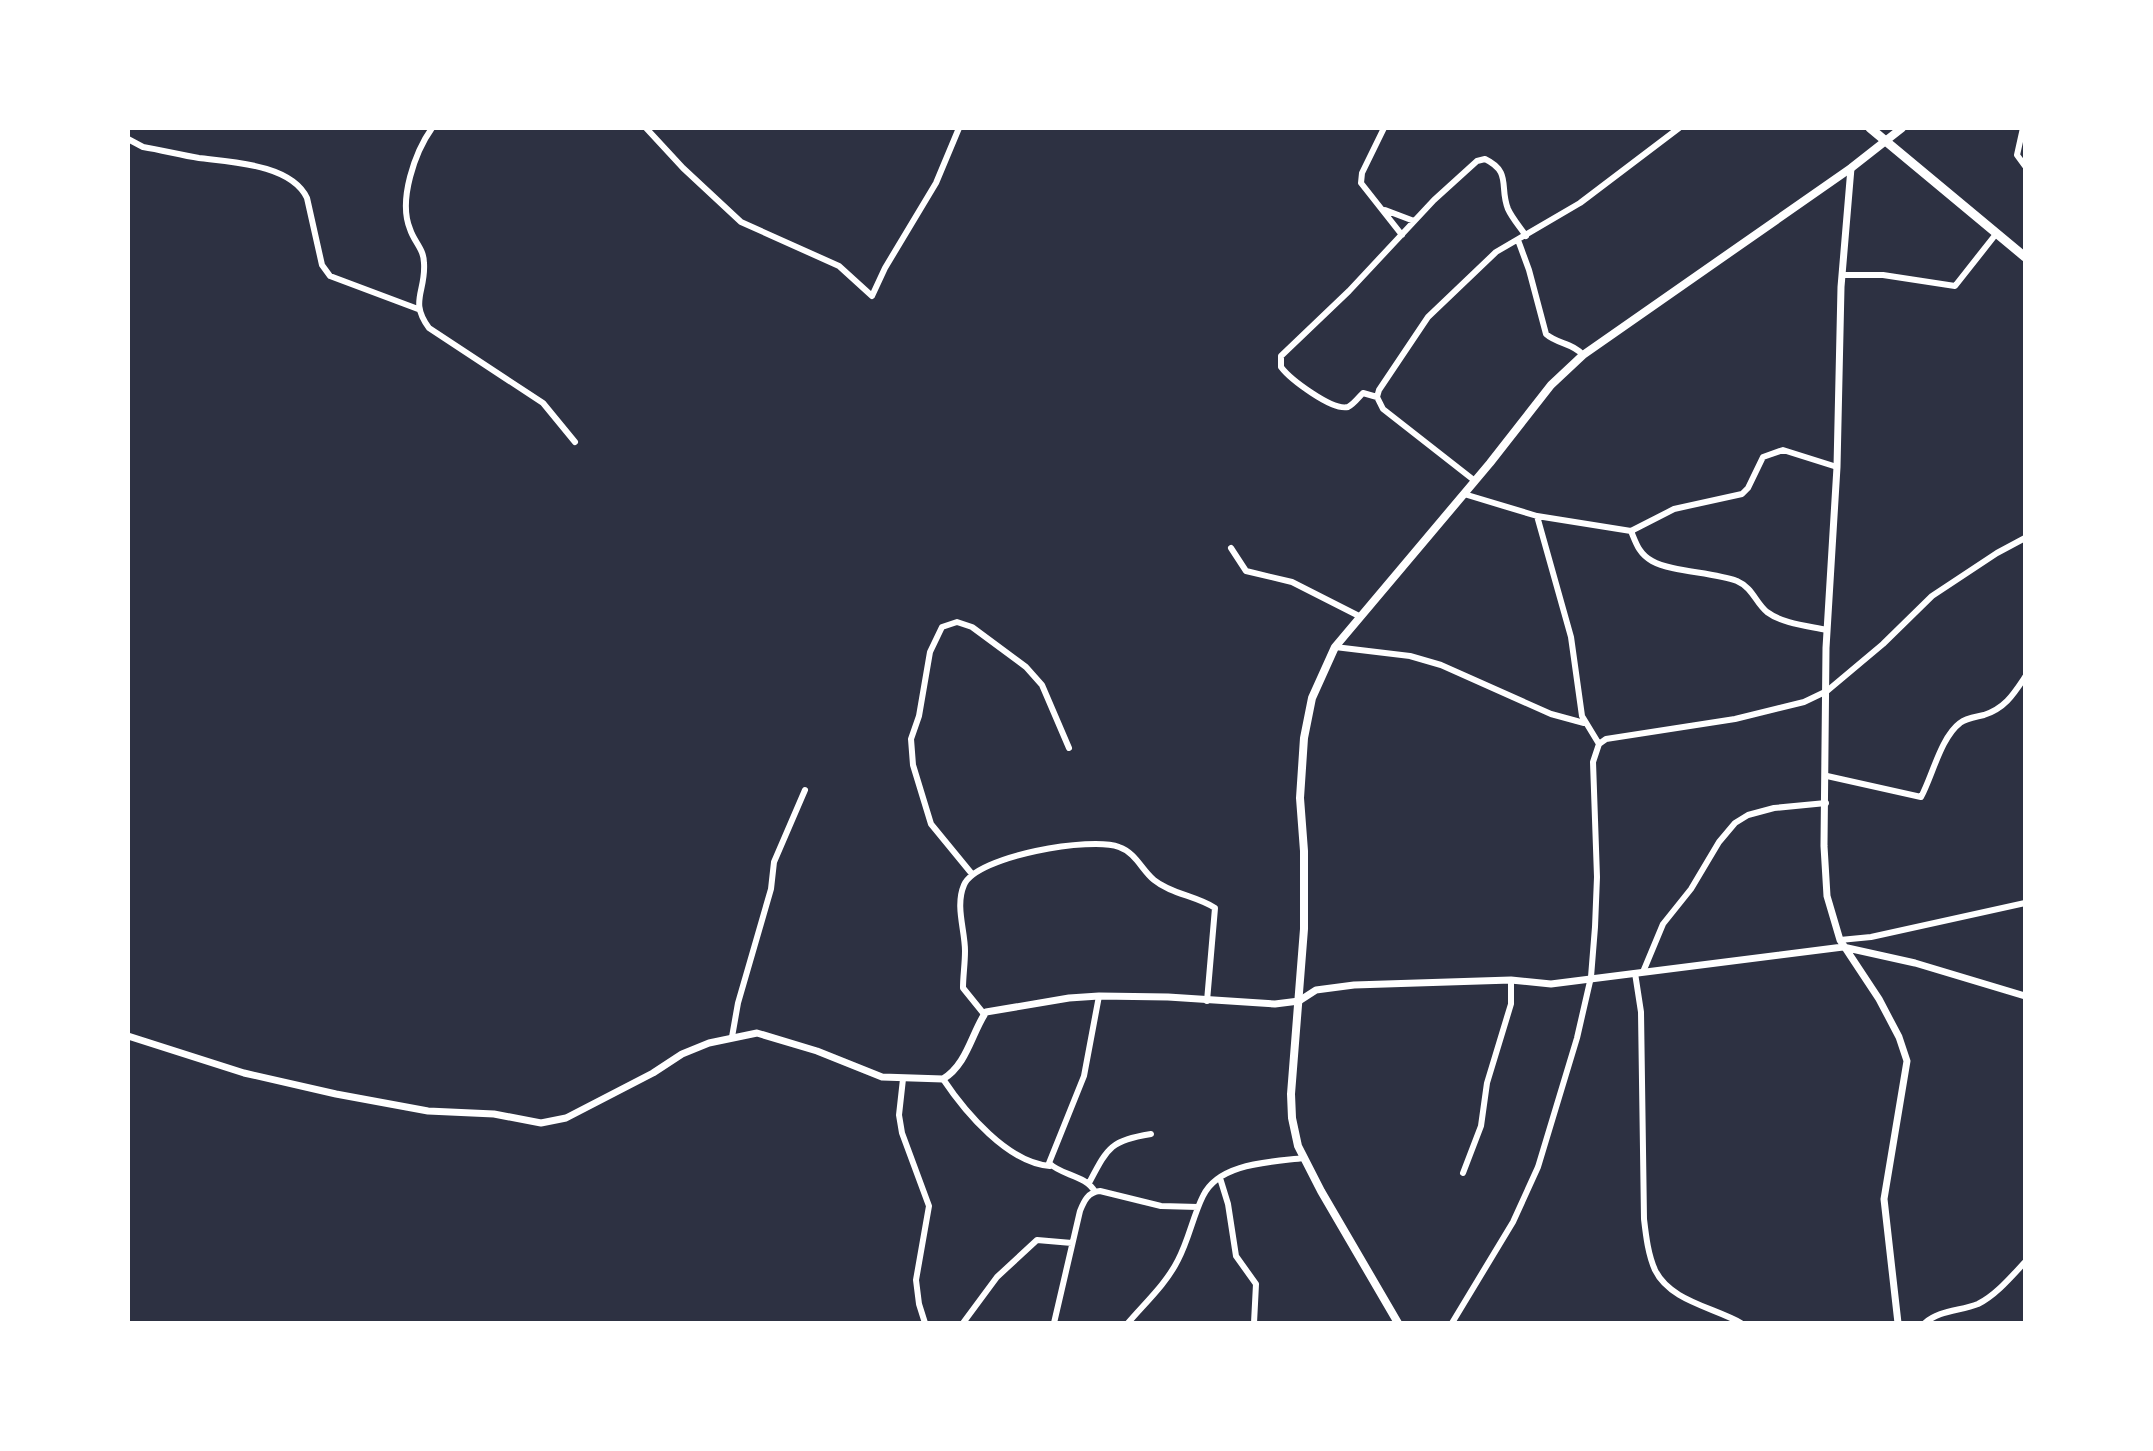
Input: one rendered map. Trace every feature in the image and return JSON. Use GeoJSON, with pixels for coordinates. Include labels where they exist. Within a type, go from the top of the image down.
{"type":"FeatureCollection","features":[{"type":"Feature","properties":{"kind":"main road"},"geometry":{"type":"LineString","coordinates":[[1870,128],[2025,257]]}},
{"type":"Feature","properties":{"kind":"main road"},"geometry":{"type":"LineString","coordinates":[[1398,1323],[1294,1135],[1291,1094],[1304,929],[1300,798],[1304,738],[1312,698],[1335,647],[1475,481],[1551,385],[1583,355],[1851,168],[1902,128]]}},
{"type":"Feature","properties":{"kind":"street"},"geometry":{"type":"LineString","coordinates":[[432,128],[419,154],[406,208],[410,230],[424,257],[418,309],[429,328],[543,403],[575,442]]}},
{"type":"Feature","properties":{"kind":"street"},"geometry":{"type":"LineString","coordinates":[[646,128],[683,168],[741,222],[839,266],[872,296],[885,268],[936,183],[959,128]]}},
{"type":"Feature","properties":{"kind":"street"},"geometry":{"type":"LineString","coordinates":[[1384,128],[1361,183],[1402,235]]}},
{"type":"Feature","properties":{"kind":"street"},"geometry":{"type":"LineString","coordinates":[[1377,397],[1393,367],[1428,317],[1496,252],[1580,203],[1679,128]]}},
{"type":"Feature","properties":{"kind":"street"},"geometry":{"type":"LineString","coordinates":[[2023,128],[2017,155],[2025,166]]}},
{"type":"Feature","properties":{"kind":"street"},"geometry":{"type":"LineString","coordinates":[[128,139],[143,147],[257,166],[290,180],[307,198],[322,265],[330,276],[418,309]]}},
{"type":"Feature","properties":{"kind":"street"},"geometry":{"type":"LineString","coordinates":[[1475,481],[1383,409],[1377,397],[1365,393],[1348,407],[1338,405],[1317,396],[1286,374],[1279,362],[1285,350],[1349,291],[1414,221],[1477,161],[1485,159],[1502,173],[1509,211],[1526,236]]}},
{"type":"Feature","properties":{"kind":"street"},"geometry":{"type":"LineString","coordinates":[[1851,168],[1842,275],[1837,467],[1827,630],[1824,846],[1827,896],[1841,943],[1879,999],[1899,1037],[1907,1061],[1884,1199],[1898,1323]]}},
{"type":"Feature","properties":{"kind":"street"},"geometry":{"type":"LineString","coordinates":[[1385,210],[1414,221]]}},
{"type":"Feature","properties":{"kind":"street"},"geometry":{"type":"LineString","coordinates":[[1842,275],[1883,275],[1955,286],[1996,234]]}},
{"type":"Feature","properties":{"kind":"street"},"geometry":{"type":"LineString","coordinates":[[1518,240],[1537,295],[1546,334],[1553,340],[1577,348],[1583,355]]}},
{"type":"Feature","properties":{"kind":"street"},"geometry":{"type":"LineString","coordinates":[[1464,494],[1537,516],[1631,531],[1674,509],[1742,494],[1763,457],[1783,450],[1837,467]]}},
{"type":"Feature","properties":{"kind":"street"},"geometry":{"type":"LineString","coordinates":[[1537,516],[1571,637],[1584,723],[1599,744]]}},
{"type":"Feature","properties":{"kind":"street"},"geometry":{"type":"LineString","coordinates":[[1631,531],[1642,555],[1656,564],[1702,571],[1737,581],[1752,591],[1770,613],[1785,620],[1827,630]]}},
{"type":"Feature","properties":{"kind":"street"},"geometry":{"type":"LineString","coordinates":[[1452,1323],[1513,1222],[1538,1167],[1573,1053],[1591,977],[1597,877],[1593,762],[1599,744],[1606,739],[1749,715],[1804,702],[1827,691],[1883,644],[1932,596],[2025,538]]}},
{"type":"Feature","properties":{"kind":"street"},"geometry":{"type":"LineString","coordinates":[[1231,548],[1246,571],[1292,582],[1359,616]]}},
{"type":"Feature","properties":{"kind":"street"},"geometry":{"type":"LineString","coordinates":[[972,874],[931,824],[913,765],[911,739],[919,716],[930,652],[942,627],[957,622],[972,627],[1026,667],[1042,685],[1069,748]]}},
{"type":"Feature","properties":{"kind":"street"},"geometry":{"type":"LineString","coordinates":[[1335,647],[1410,656],[1441,665],[1551,714],[1584,723]]}},
{"type":"Feature","properties":{"kind":"street"},"geometry":{"type":"LineString","coordinates":[[1827,776],[1921,797],[1930,773],[1956,726],[2000,708],[2009,701],[2025,677]]}},
{"type":"Feature","properties":{"kind":"street"},"geometry":{"type":"LineString","coordinates":[[732,1037],[738,1003],[774,878],[774,862],[805,790]]}},
{"type":"Feature","properties":{"kind":"street"},"geometry":{"type":"LineString","coordinates":[[1741,1323],[1672,1290],[1655,1271],[1649,1253],[1644,1219],[1639,973],[1663,924],[1691,889],[1719,842],[1735,823],[1748,815],[1774,808],[1826,803]]}},
{"type":"Feature","properties":{"kind":"street"},"geometry":{"type":"LineString","coordinates":[[984,1014],[963,988],[965,950],[960,904],[964,884],[972,874],[1027,853],[1057,847],[1120,847],[1139,861],[1156,882],[1215,908],[1206,1001]]}},
{"type":"Feature","properties":{"kind":"street"},"geometry":{"type":"LineString","coordinates":[[984,1014],[1069,998],[1099,996],[1275,1004],[1299,1001],[1316,990],[1354,985],[1511,980],[1551,984],[1841,943],[2025,903]]}},
{"type":"Feature","properties":{"kind":"street"},"geometry":{"type":"LineString","coordinates":[[1841,943],[2025,996]]}},
{"type":"Feature","properties":{"kind":"street"},"geometry":{"type":"LineString","coordinates":[[1463,1173],[1481,1126],[1484,1096],[1511,1004],[1511,980]]}},
{"type":"Feature","properties":{"kind":"street"},"geometry":{"type":"LineString","coordinates":[[1050,1166],[1049,1160],[1084,1076],[1099,996]]}},
{"type":"Feature","properties":{"kind":"street"},"geometry":{"type":"LineString","coordinates":[[128,1036],[244,1073],[336,1094],[428,1111],[494,1114],[541,1123],[566,1118],[653,1073],[682,1054],[732,1037],[757,1033],[817,1051],[882,1077],[943,1079],[954,1070],[974,1040],[984,1014]]}},
{"type":"Feature","properties":{"kind":"street"},"geometry":{"type":"LineString","coordinates":[[903,1079],[899,1115],[902,1133],[929,1206],[916,1280],[925,1323]]}},
{"type":"Feature","properties":{"kind":"street"},"geometry":{"type":"LineString","coordinates":[[943,1079],[975,1119],[1009,1150],[1024,1158],[1089,1183],[1095,1192],[1161,1206],[1198,1207]]}},
{"type":"Feature","properties":{"kind":"street"},"geometry":{"type":"LineString","coordinates":[[1089,1183],[1110,1148],[1125,1138],[1151,1134]]}},
{"type":"Feature","properties":{"kind":"street"},"geometry":{"type":"LineString","coordinates":[[1128,1323],[1176,1264],[1205,1191],[1220,1178],[1246,1167],[1304,1158]]}},
{"type":"Feature","properties":{"kind":"street"},"geometry":{"type":"LineString","coordinates":[[1220,1178],[1228,1204],[1236,1256],[1256,1284],[1254,1323]]}},
{"type":"Feature","properties":{"kind":"street"},"geometry":{"type":"LineString","coordinates":[[1054,1323],[1080,1211],[1086,1198],[1095,1192]]}},
{"type":"Feature","properties":{"kind":"street"},"geometry":{"type":"LineString","coordinates":[[963,1323],[997,1277],[1037,1240],[1072,1243]]}},
{"type":"Feature","properties":{"kind":"street"},"geometry":{"type":"LineString","coordinates":[[1925,1323],[1950,1310],[1977,1304],[2025,1262]]}}]}
